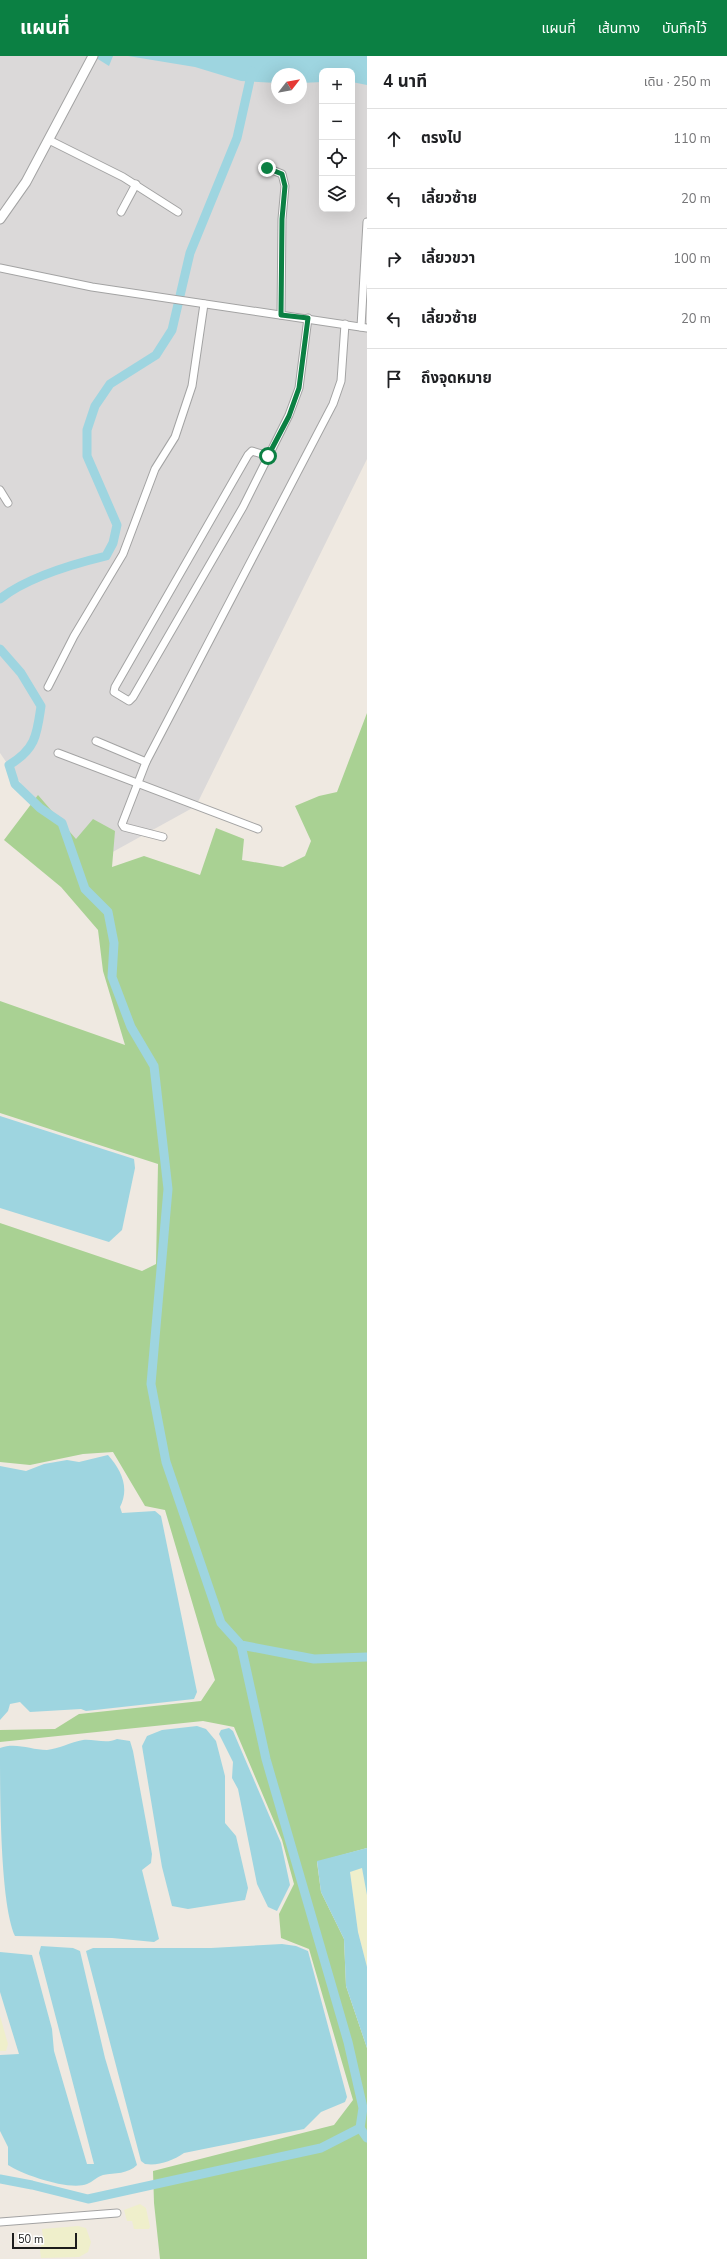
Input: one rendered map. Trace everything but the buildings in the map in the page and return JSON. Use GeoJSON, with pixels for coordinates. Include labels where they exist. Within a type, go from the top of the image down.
{"type":"FeatureCollection","features":[{"type":"Feature","properties":{"kind":"street"},"geometry":{"type":"LineString","coordinates":[[0,219],[26,182],[81,83],[93,56]]}},
{"type":"Feature","properties":{"kind":"street"},"geometry":{"type":"LineString","coordinates":[[49,140],[136,184],[178,212]]}},
{"type":"Feature","properties":{"kind":"street"},"geometry":{"type":"LineString","coordinates":[[267,168],[282,174],[285,186],[282,219],[281,315]]}},
{"type":"Feature","properties":{"kind":"street"},"geometry":{"type":"LineString","coordinates":[[121,212],[136,184]]}},
{"type":"Feature","properties":{"kind":"street"},"geometry":{"type":"LineString","coordinates":[[0,268],[92,287],[162,299],[308,318],[364,327],[367,222]]}},
{"type":"Feature","properties":{"kind":"street"},"geometry":{"type":"LineString","coordinates":[[48,687],[74,636],[123,554],[153,475],[175,437],[192,386],[202,304]]}},
{"type":"Feature","properties":{"kind":"street"},"geometry":{"type":"LineString","coordinates":[[268,456],[252,451],[248,455],[115,687],[114,692],[129,701],[133,697],[243,507],[289,416],[299,388],[308,318]]}},
{"type":"Feature","properties":{"kind":"street"},"geometry":{"type":"LineString","coordinates":[[163,837],[124,827],[122,824],[136,784],[146,762],[333,404],[341,381],[345,324]]}},
{"type":"Feature","properties":{"kind":"street"},"geometry":{"type":"LineString","coordinates":[[0,490],[8,503]]}},
{"type":"Feature","properties":{"kind":"street"},"geometry":{"type":"LineString","coordinates":[[96,741],[146,762]]}},
{"type":"Feature","properties":{"kind":"street"},"geometry":{"type":"LineString","coordinates":[[58,753],[258,830]]}},
{"type":"Feature","properties":{"kind":"street"},"geometry":{"type":"LineString","coordinates":[[0,2222],[117,2213]]}},
{"type":"Feature","properties":{"kind":"shaded area"},"geometry":{"type":"Polygon","coordinates":[[[0,56],[367,56],[367,459],[196,806],[80,870],[0,753],[0,56]]]}},
{"type":"Feature","properties":{"kind":"green space"},"geometry":{"type":"Polygon","coordinates":[[[367,713],[367,1848],[317,1862],[321,1892],[344,1939],[346,1986],[367,2048],[367,2259],[160,2259],[154,2203],[153,2171],[334,2125],[353,2100],[309,1949],[281,1938],[279,1914],[294,1884],[282,1840],[234,1727],[203,1721],[0,1742],[0,1730],[55,1729],[79,1714],[201,1701],[215,1680],[165,1510],[145,1506],[113,1452],[83,1454],[30,1465],[0,1462],[0,1223],[142,1271],[156,1264],[158,1164],[0,1113],[0,1001],[125,1045],[103,971],[98,930],[61,887],[4,840],[38,795],[76,839],[93,819],[115,831],[112,867],[144,856],[200,875],[216,828],[244,839],[242,860],[283,867],[305,856],[311,841],[295,806],[319,796],[337,792],[367,713]]]}},
{"type":"Feature","properties":{"kind":"green space"},"geometry":{"type":"Polygon","coordinates":[[[362,1867],[367,1895],[367,1967],[358,1932],[350,1872],[362,1867]]]}},
{"type":"Feature","properties":{"kind":"green space"},"geometry":{"type":"Polygon","coordinates":[[[0,2016],[8,2044],[6,2051],[0,2051],[0,2016]]]}},
{"type":"Feature","properties":{"kind":"green space"},"geometry":{"type":"Polygon","coordinates":[[[140,2204],[146,2208],[150,2227],[149,2229],[134,2229],[132,2221],[127,2221],[124,2210],[140,2204]]]}},
{"type":"Feature","properties":{"kind":"green space"},"geometry":{"type":"Polygon","coordinates":[[[78,2226],[86,2228],[91,2242],[88,2252],[79,2257],[41,2258],[40,2250],[43,2238],[42,2229],[78,2226]]]}},
{"type":"Feature","properties":{"kind":"water"},"geometry":{"type":"Polygon","coordinates":[[[93,56],[113,56],[109,66],[93,56]]]}},
{"type":"Feature","properties":{"kind":"water"},"geometry":{"type":"Polygon","coordinates":[[[128,56],[367,56],[367,85],[355,83],[355,68],[319,68],[319,82],[307,83],[307,68],[271,68],[271,83],[241,81],[195,67],[128,56]]]}},
{"type":"Feature","properties":{"kind":"water"},"geometry":{"type":"Polygon","coordinates":[[[0,1116],[134,1159],[135,1168],[122,1230],[109,1242],[0,1208],[0,1116]]]}},
{"type":"Feature","properties":{"kind":"water"},"geometry":{"type":"Polygon","coordinates":[[[108,1455],[117,1467],[123,1479],[124,1493],[120,1507],[122,1513],[155,1511],[161,1516],[197,1692],[194,1699],[86,1711],[81,1709],[30,1712],[20,1702],[10,1704],[8,1711],[0,1720],[0,1466],[26,1471],[44,1464],[67,1460],[79,1462],[108,1455]]]}},
{"type":"Feature","properties":{"kind":"water"},"geometry":{"type":"Polygon","coordinates":[[[197,1726],[206,1729],[216,1741],[225,1776],[225,1823],[236,1836],[248,1888],[245,1900],[188,1909],[172,1906],[162,1867],[142,1746],[147,1736],[162,1730],[197,1726]]]}},
{"type":"Feature","properties":{"kind":"water"},"geometry":{"type":"Polygon","coordinates":[[[229,1728],[233,1731],[281,1843],[290,1885],[277,1911],[268,1907],[257,1884],[238,1789],[232,1778],[233,1762],[219,1734],[221,1730],[229,1728]]]}},
{"type":"Feature","properties":{"kind":"water"},"geometry":{"type":"Polygon","coordinates":[[[117,1739],[130,1741],[133,1751],[152,1854],[151,1863],[142,1870],[159,1939],[154,1942],[112,1938],[15,1936],[6,1899],[2,1846],[0,1748],[6,1746],[18,1746],[47,1750],[83,1740],[109,1741],[117,1739]]]}},
{"type":"Feature","properties":{"kind":"water"},"geometry":{"type":"Polygon","coordinates":[[[367,1848],[367,1895],[362,1868],[350,1872],[358,1932],[367,1967],[367,2048],[346,1986],[344,1939],[321,1892],[317,1861],[367,1848]]]}},
{"type":"Feature","properties":{"kind":"water"},"geometry":{"type":"Polygon","coordinates":[[[282,1944],[296,1946],[308,1951],[347,2097],[345,2102],[321,2112],[304,2129],[184,2153],[170,2161],[160,2164],[145,2164],[141,2161],[86,1951],[93,1948],[211,1948],[282,1944]]]}},
{"type":"Feature","properties":{"kind":"water"},"geometry":{"type":"Polygon","coordinates":[[[41,1946],[73,1948],[80,1951],[105,2058],[137,2165],[125,2172],[103,2175],[87,2184],[79,2186],[58,2184],[47,2181],[24,2173],[8,2165],[8,2147],[0,2131],[0,2055],[19,2054],[0,1992],[0,1952],[32,1955],[52,2029],[54,2051],[87,2164],[94,2164],[39,1953],[41,1946]]]}},
{"type":"Feature","properties":{"kind":"waterway"},"geometry":{"type":"LineString","coordinates":[[0,599],[11,591],[36,578],[79,563],[106,556],[113,543],[117,525],[87,456],[87,430],[95,406],[110,384],[156,355],[172,330],[190,253],[237,138],[252,71]]}},
{"type":"Feature","properties":{"kind":"waterway"},"geometry":{"type":"LineString","coordinates":[[0,649],[21,673],[41,706],[34,740],[25,753],[9,765],[15,784],[40,808],[62,823],[85,889],[108,912],[114,943],[112,977],[131,1027],[154,1066],[168,1189],[151,1384],[166,1462],[221,1623],[241,1645],[314,1659],[367,1657]]}},
{"type":"Feature","properties":{"kind":"waterway"},"geometry":{"type":"LineString","coordinates":[[0,2179],[32,2185],[88,2199],[321,2148],[360,2128],[363,2108],[348,2042],[266,1759],[241,1645]]}},
{"type":"Feature","properties":{"kind":"waterway"},"geometry":{"type":"LineString","coordinates":[[360,2128],[367,2138]]}},
{"type":"Feature","properties":{"kind":"route"},"geometry":{"type":"LineString","coordinates":[[267,168],[282,174],[285,186],[282,219],[281,315],[308,318],[299,388],[289,416],[268,456]]}}]}
